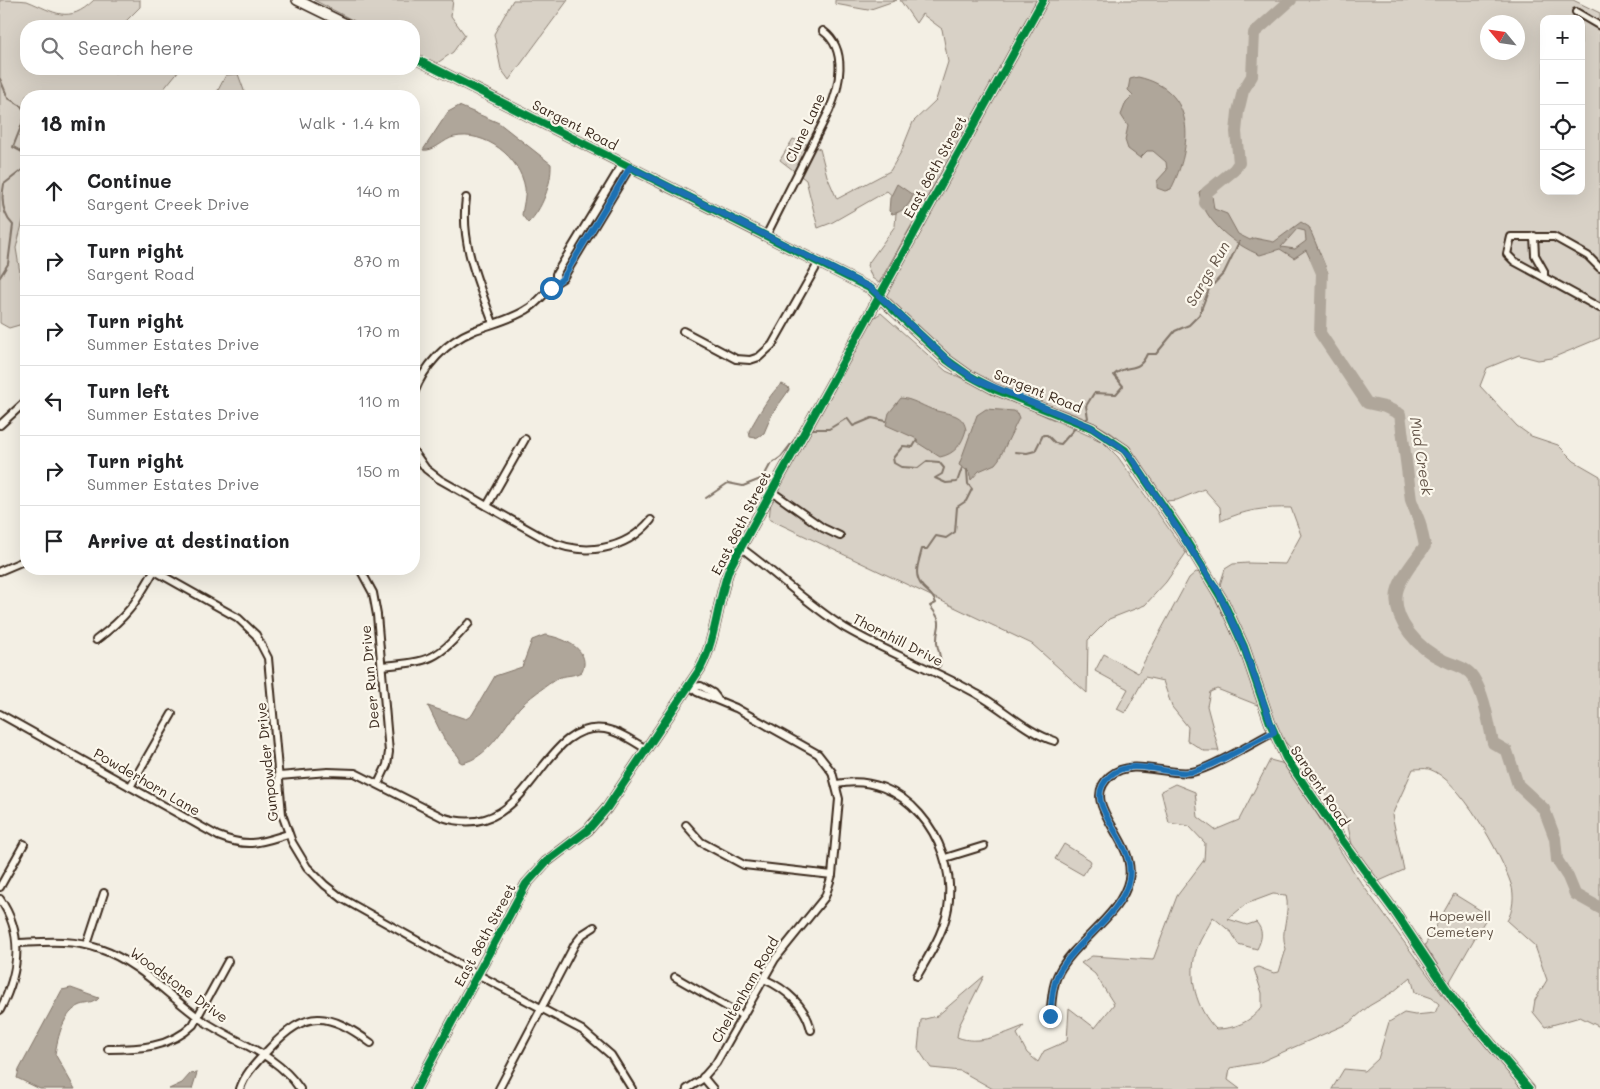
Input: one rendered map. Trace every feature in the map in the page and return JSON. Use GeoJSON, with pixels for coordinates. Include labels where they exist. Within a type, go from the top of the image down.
{"type":"FeatureCollection","features":[{"type":"Feature","properties":{"kind":"street"},"geometry":{"type":"LineString","coordinates":[[297,0],[338,20]]}},
{"type":"Feature","properties":{"kind":"street","name":"East 86th Street"},"geometry":{"type":"LineString","coordinates":[[416,1089],[526,884],[539,869],[595,823],[692,686],[709,648],[723,585],[740,547],[1042,0]]}},
{"type":"Feature","properties":{"kind":"street"},"geometry":{"type":"LineString","coordinates":[[1576,12],[1600,26]]}},
{"type":"Feature","properties":{"kind":"street","name":"Clune Lane"},"geometry":{"type":"LineString","coordinates":[[766,236],[829,111],[837,91],[838,53],[834,41],[823,30]]}},
{"type":"Feature","properties":{"kind":"street","name":"Sargent Road"},"geometry":{"type":"LineString","coordinates":[[420,61],[871,288],[947,360],[968,375],[997,390],[1092,428],[1112,440],[1129,455],[1181,532],[1220,596],[1244,647],[1274,732],[1286,758],[1322,812],[1395,912],[1454,1000],[1529,1089]]}},
{"type":"Feature","properties":{"kind":"street"},"geometry":{"type":"LineString","coordinates":[[420,382],[426,370],[441,352],[464,335],[528,309],[556,282],[563,278],[627,165]]}},
{"type":"Feature","properties":{"kind":"street"},"geometry":{"type":"LineString","coordinates":[[466,198],[464,235],[475,276],[493,324]]}},
{"type":"Feature","properties":{"kind":"street"},"geometry":{"type":"LineString","coordinates":[[1534,236],[1535,255],[1544,271],[1544,277]]}},
{"type":"Feature","properties":{"kind":"street"},"geometry":{"type":"LineString","coordinates":[[1600,268],[1588,256],[1554,237],[1511,237],[1507,254],[1514,261],[1600,308]]}},
{"type":"Feature","properties":{"kind":"street"},"geometry":{"type":"LineString","coordinates":[[683,331],[733,358],[745,361],[759,357],[772,345],[819,262]]}},
{"type":"Feature","properties":{"kind":"street"},"geometry":{"type":"LineString","coordinates":[[0,425],[20,406]]}},
{"type":"Feature","properties":{"kind":"street"},"geometry":{"type":"LineString","coordinates":[[487,506],[525,439]]}},
{"type":"Feature","properties":{"kind":"street"},"geometry":{"type":"LineString","coordinates":[[420,459],[433,475],[551,542],[578,549],[606,548],[624,542],[642,531],[651,520]]}},
{"type":"Feature","properties":{"kind":"street"},"geometry":{"type":"LineString","coordinates":[[771,491],[823,528],[840,536]]}},
{"type":"Feature","properties":{"kind":"street","name":"Thornhill Drive"},"geometry":{"type":"LineString","coordinates":[[740,547],[796,593],[840,624],[879,646],[975,692],[1042,736],[1055,741]]}},
{"type":"Feature","properties":{"kind":"street"},"geometry":{"type":"LineString","coordinates":[[0,571],[20,563]]}},
{"type":"Feature","properties":{"kind":"street"},"geometry":{"type":"LineString","coordinates":[[96,640],[123,620],[136,602],[150,575]]}},
{"type":"Feature","properties":{"kind":"street","name":"Gunpowder Drive"},"geometry":{"type":"LineString","coordinates":[[162,575],[238,618],[258,638],[266,652],[270,670],[282,811],[288,834],[307,866],[338,895],[478,974],[577,1026],[598,1042],[615,1060],[632,1089]]}},
{"type":"Feature","properties":{"kind":"street","name":"Deer Run Drive"},"geometry":{"type":"LineString","coordinates":[[363,575],[374,599],[389,752],[387,765],[378,784]]}},
{"type":"Feature","properties":{"kind":"street"},"geometry":{"type":"LineString","coordinates":[[382,666],[430,660],[449,646],[469,623]]}},
{"type":"Feature","properties":{"kind":"street"},"geometry":{"type":"LineString","coordinates":[[692,686],[702,686],[714,693],[717,698],[812,750],[829,766],[837,784],[856,781],[870,782],[885,788],[904,799],[930,826],[945,858],[950,886],[947,917],[936,943],[917,976]]}},
{"type":"Feature","properties":{"kind":"street","name":"Powderhorn Lane"},"geometry":{"type":"LineString","coordinates":[[0,714],[209,832],[238,843],[258,844],[288,834]]}},
{"type":"Feature","properties":{"kind":"street"},"geometry":{"type":"LineString","coordinates":[[130,787],[172,714]]}},
{"type":"Feature","properties":{"kind":"street"},"geometry":{"type":"LineString","coordinates":[[279,776],[346,772],[378,784],[442,817],[457,821],[473,821],[492,816],[509,806],[562,744],[578,733],[596,729],[612,731],[646,749]]}},
{"type":"Feature","properties":{"kind":"street"},"geometry":{"type":"LineString","coordinates":[[1050,1016],[1054,986],[1058,973],[1068,958],[1117,904],[1128,884],[1130,869],[1128,854],[1101,807],[1101,790],[1108,777],[1120,770],[1132,767],[1191,772],[1274,732]]}},
{"type":"Feature","properties":{"kind":"street","name":"Cheltenham Road"},"geometry":{"type":"LineString","coordinates":[[687,1089],[703,1077],[724,1052],[779,953],[822,902],[832,876],[839,805],[837,784]]}},
{"type":"Feature","properties":{"kind":"street"},"geometry":{"type":"LineString","coordinates":[[686,825],[701,842],[744,865],[832,876]]}},
{"type":"Feature","properties":{"kind":"street"},"geometry":{"type":"LineString","coordinates":[[0,887],[24,844]]}},
{"type":"Feature","properties":{"kind":"street"},"geometry":{"type":"LineString","coordinates":[[945,858],[984,846]]}},
{"type":"Feature","properties":{"kind":"street"},"geometry":{"type":"LineString","coordinates":[[87,945],[104,893]]}},
{"type":"Feature","properties":{"kind":"street"},"geometry":{"type":"LineString","coordinates":[[0,899],[10,916],[17,943],[15,974],[0,1010]]}},
{"type":"Feature","properties":{"kind":"street"},"geometry":{"type":"LineString","coordinates":[[499,1089],[575,944],[583,934],[594,927]]}},
{"type":"Feature","properties":{"kind":"street","name":"Woodstone Drive"},"geometry":{"type":"LineString","coordinates":[[17,943],[61,942],[87,945],[111,953],[128,962],[198,1016],[264,1054],[284,1069],[300,1089]]}},
{"type":"Feature","properties":{"kind":"street"},"geometry":{"type":"LineString","coordinates":[[108,1048],[139,1048],[165,1042],[187,1031],[198,1016],[228,961]]}},
{"type":"Feature","properties":{"kind":"street"},"geometry":{"type":"LineString","coordinates":[[676,978],[743,1016]]}},
{"type":"Feature","properties":{"kind":"street"},"geometry":{"type":"LineString","coordinates":[[764,979],[782,988],[796,1001],[804,1012],[811,1030]]}},
{"type":"Feature","properties":{"kind":"street"},"geometry":{"type":"LineString","coordinates":[[240,1089],[246,1076],[264,1054],[290,1028],[314,1019],[327,1019],[342,1023],[372,1043]]}},
{"type":"Feature","properties":{"kind":"street"},"geometry":{"type":"LineString","coordinates":[[703,1077],[713,1089]]}},
{"type":"Feature","properties":{"kind":"green space"},"geometry":{"type":"Polygon","coordinates":[[[0,0],[27,1],[54,12],[69,14],[85,8],[94,0],[140,0],[140,7],[127,20],[20,20],[20,75],[175,75],[163,90],[20,90],[20,232],[16,248],[20,273],[20,325],[9,328],[0,323],[0,0]]]}},
{"type":"Feature","properties":{"kind":"green space"},"geometry":{"type":"Polygon","coordinates":[[[314,0],[453,0],[451,16],[465,35],[453,52],[436,64],[420,55],[420,20],[352,20],[314,0]]]}},
{"type":"Feature","properties":{"kind":"green space"},"geometry":{"type":"Polygon","coordinates":[[[513,0],[568,0],[509,80],[501,69],[494,34],[513,0]]]}},
{"type":"Feature","properties":{"kind":"green space"},"geometry":{"type":"Polygon","coordinates":[[[835,0],[897,0],[868,10],[835,4],[835,0]]]}},
{"type":"Feature","properties":{"kind":"green space"},"geometry":{"type":"Polygon","coordinates":[[[900,0],[1038,0],[879,283],[872,278],[867,265],[895,226],[897,200],[887,191],[831,223],[818,228],[806,180],[780,160],[793,139],[820,149],[827,176],[837,199],[890,171],[901,152],[913,122],[936,100],[948,62],[942,29],[922,14],[916,23],[900,0]]]}},
{"type":"Feature","properties":{"kind":"green space"},"geometry":{"type":"Polygon","coordinates":[[[1047,0],[1573,0],[1600,13],[1600,338],[1552,358],[1538,360],[1519,355],[1487,368],[1480,386],[1517,426],[1531,436],[1558,445],[1574,461],[1600,476],[1600,1027],[1580,1017],[1545,1027],[1533,1012],[1535,1000],[1547,980],[1535,946],[1507,921],[1511,913],[1513,893],[1506,871],[1478,819],[1466,802],[1441,776],[1429,769],[1413,769],[1392,815],[1404,870],[1377,882],[1353,849],[1346,818],[1322,791],[1297,755],[1279,735],[1239,623],[1219,588],[1225,569],[1233,564],[1285,564],[1301,535],[1291,508],[1255,510],[1221,521],[1220,507],[1204,489],[1177,500],[1165,501],[1140,463],[1117,437],[1083,418],[1015,394],[970,371],[925,337],[886,297],[887,289],[1047,0]]]}},
{"type":"Feature","properties":{"kind":"green space"},"geometry":{"type":"Polygon","coordinates":[[[226,75],[238,75],[244,90],[218,90],[226,75]]]}},
{"type":"Feature","properties":{"kind":"green space"},"geometry":{"type":"Polygon","coordinates":[[[881,313],[946,371],[1103,442],[1118,457],[1186,553],[1166,582],[1145,605],[1109,619],[1088,640],[1087,693],[1032,644],[769,519],[771,501],[872,319],[881,313]]]}},
{"type":"Feature","properties":{"kind":"green space"},"geometry":{"type":"Polygon","coordinates":[[[1196,572],[1201,573],[1227,621],[1242,655],[1260,706],[1217,689],[1210,692],[1207,706],[1219,751],[1204,751],[1187,740],[1188,727],[1172,707],[1163,681],[1145,677],[1125,713],[1117,709],[1128,689],[1095,671],[1104,654],[1138,673],[1189,578],[1196,572]]]}},
{"type":"Feature","properties":{"kind":"green space"},"geometry":{"type":"Polygon","coordinates":[[[1270,760],[1285,764],[1359,880],[1444,997],[1522,1089],[1332,1089],[1344,1069],[1365,1071],[1378,1059],[1389,1022],[1404,1013],[1415,1015],[1435,1013],[1439,1004],[1432,998],[1415,992],[1411,977],[1393,992],[1369,1006],[1349,1023],[1258,1063],[1230,1068],[1228,1080],[1240,1089],[993,1089],[961,1071],[931,1068],[918,1049],[921,1020],[937,1016],[984,976],[959,1026],[957,1037],[982,1040],[1024,1026],[1017,1034],[1027,1053],[1038,1062],[1044,1051],[1067,1041],[1069,1008],[1095,1028],[1114,1004],[1095,974],[1081,963],[1092,956],[1153,960],[1177,896],[1204,860],[1205,843],[1189,826],[1169,823],[1161,791],[1175,784],[1195,792],[1198,817],[1215,830],[1239,820],[1270,760]],[[1273,894],[1246,904],[1228,919],[1247,925],[1256,922],[1261,935],[1257,949],[1238,944],[1232,933],[1213,917],[1197,948],[1194,959],[1193,981],[1203,1012],[1216,1029],[1230,1028],[1242,1024],[1262,1007],[1262,993],[1254,969],[1258,967],[1274,973],[1279,972],[1286,949],[1284,936],[1287,909],[1286,895],[1273,894]]]}},
{"type":"Feature","properties":{"kind":"green space"},"geometry":{"type":"Polygon","coordinates":[[[1064,844],[1090,860],[1091,862],[1083,875],[1055,859],[1064,844]]]}},
{"type":"Feature","properties":{"kind":"green space","name":"Hopewell Cemetery"},"geometry":{"type":"Polygon","coordinates":[[[1454,894],[1488,915],[1449,983],[1425,945],[1454,894]]]}},
{"type":"Feature","properties":{"kind":"shaded area"},"geometry":{"type":"Polygon","coordinates":[[[1138,77],[1157,84],[1171,94],[1180,107],[1185,122],[1186,138],[1183,155],[1171,189],[1165,191],[1157,188],[1157,181],[1167,170],[1166,162],[1153,151],[1147,151],[1140,158],[1128,149],[1125,140],[1128,126],[1121,115],[1126,102],[1133,95],[1128,90],[1130,79],[1138,77]]]}},
{"type":"Feature","properties":{"kind":"shaded area"},"geometry":{"type":"Polygon","coordinates":[[[459,106],[499,123],[551,164],[548,188],[542,204],[528,223],[522,215],[525,188],[522,177],[509,156],[499,148],[489,142],[466,136],[450,138],[431,149],[423,150],[448,112],[459,106]]]}},
{"type":"Feature","properties":{"kind":"shaded area"},"geometry":{"type":"Polygon","coordinates":[[[897,184],[913,195],[906,208],[892,214],[889,211],[890,198],[897,184]]]}},
{"type":"Feature","properties":{"kind":"shaded area"},"geometry":{"type":"Polygon","coordinates":[[[1203,189],[1212,196],[1214,209],[1227,214],[1238,234],[1250,240],[1254,238],[1274,242],[1301,222],[1309,227],[1328,273],[1317,273],[1306,250],[1294,258],[1280,249],[1260,255],[1240,245],[1213,222],[1202,203],[1199,192],[1203,189]],[[1297,229],[1281,247],[1295,249],[1306,241],[1305,231],[1297,229]]]}},
{"type":"Feature","properties":{"kind":"shaded area"},"geometry":{"type":"Polygon","coordinates":[[[782,384],[788,387],[789,390],[772,414],[764,433],[756,438],[750,437],[749,431],[773,393],[782,384]]]}},
{"type":"Feature","properties":{"kind":"shaded area"},"geometry":{"type":"Polygon","coordinates":[[[901,398],[953,415],[961,420],[966,430],[957,448],[940,457],[918,443],[915,438],[886,425],[889,413],[901,398]]]}},
{"type":"Feature","properties":{"kind":"shaded area"},"geometry":{"type":"Polygon","coordinates":[[[986,409],[1014,411],[1019,418],[999,459],[995,464],[979,471],[971,480],[969,472],[959,465],[977,415],[986,409]]]}},
{"type":"Feature","properties":{"kind":"shaded area"},"geometry":{"type":"Polygon","coordinates":[[[545,635],[564,640],[581,653],[584,665],[581,672],[558,678],[537,692],[519,708],[487,749],[480,755],[462,763],[444,739],[428,706],[466,719],[472,715],[495,676],[522,667],[532,640],[545,635]]]}},
{"type":"Feature","properties":{"kind":"shaded area"},"geometry":{"type":"Polygon","coordinates":[[[71,988],[99,998],[75,1008],[70,1013],[62,1026],[58,1040],[55,1054],[75,1089],[40,1089],[17,1078],[19,1070],[62,990],[71,988]]]}},
{"type":"Feature","properties":{"kind":"shaded area"},"geometry":{"type":"Polygon","coordinates":[[[197,1073],[192,1089],[169,1089],[182,1083],[190,1074],[197,1073]]]}},
{"type":"Feature","properties":{"kind":"waterway","name":"Mud Creek"},"geometry":{"type":"LineString","coordinates":[[1207,205],[1205,203],[1207,192],[1234,170],[1239,163],[1236,132],[1238,112],[1243,91],[1252,76],[1254,33],[1291,0]]}},
{"type":"Feature","properties":{"kind":"waterway"},"geometry":{"type":"LineString","coordinates":[[0,79],[8,98],[20,105]]}},
{"type":"Feature","properties":{"kind":"waterway"},"geometry":{"type":"LineString","coordinates":[[20,129],[13,147],[20,151]]}},
{"type":"Feature","properties":{"kind":"waterway"},"geometry":{"type":"LineString","coordinates":[[0,277],[8,264],[13,225],[9,221],[3,206],[4,184],[20,172]]}},
{"type":"Feature","properties":{"kind":"waterway","name":"Sargs Run"},"geometry":{"type":"LineString","coordinates":[[1085,420],[1088,418],[1086,406],[1094,393],[1116,394],[1123,386],[1114,375],[1123,369],[1140,364],[1147,354],[1156,354],[1175,331],[1189,325],[1199,315],[1209,289],[1224,273],[1239,242]]}},
{"type":"Feature","properties":{"kind":"waterway","name":"Mud Creek"},"geometry":{"type":"LineString","coordinates":[[1316,259],[1322,273],[1320,333],[1367,403],[1385,407],[1400,414],[1411,500],[1420,523],[1425,546],[1405,574],[1397,592],[1397,603],[1403,623],[1409,633],[1425,649],[1443,660],[1464,669],[1473,677],[1483,700],[1493,743],[1507,751],[1518,785],[1544,809],[1555,838],[1557,860],[1568,877],[1575,894],[1600,908]]}},
{"type":"Feature","properties":{"kind":"waterway","name":"Sargs Run"},"geometry":{"type":"LineString","coordinates":[[810,429],[829,429],[847,418],[853,426],[872,418],[886,421]]}},
{"type":"Feature","properties":{"kind":"waterway","name":"Sargs Run"},"geometry":{"type":"LineString","coordinates":[[1015,452],[1027,453],[1035,451],[1043,435],[1047,435],[1055,443],[1061,444],[1076,427]]}},
{"type":"Feature","properties":{"kind":"waterway","name":"Sargs Run"},"geometry":{"type":"LineString","coordinates":[[706,498],[728,483],[743,486],[763,478],[770,465],[781,457],[794,440]]}},
{"type":"Feature","properties":{"kind":"waterway","name":"Sargs Run"},"geometry":{"type":"LineString","coordinates":[[917,440],[913,447],[903,446],[893,458],[894,463],[901,467],[918,468],[927,461],[939,462],[944,468],[942,474],[935,478],[946,483],[957,482],[962,468]]}},
{"type":"Feature","properties":{"kind":"waterway"},"geometry":{"type":"LineString","coordinates":[[936,669],[940,666],[937,643],[939,621],[930,606],[936,603],[920,582],[917,568],[922,549],[927,549],[936,536],[946,538],[955,532],[957,507],[966,501],[972,489],[968,484],[967,470]]}},
{"type":"Feature","properties":{"kind":"cycle path"},"geometry":{"type":"LineString","coordinates":[[416,1089],[526,884],[546,862],[588,830],[607,808],[700,669],[714,631],[722,592],[730,567],[1043,0]]}},
{"type":"Feature","properties":{"kind":"cycle path"},"geometry":{"type":"LineString","coordinates":[[420,61],[871,289],[947,360],[968,375],[994,389],[1092,428],[1125,450],[1181,532],[1223,601],[1244,647],[1270,723],[1286,758],[1342,840],[1395,912],[1454,1000],[1529,1089]]}},
{"type":"Feature","properties":{"kind":"route"},"geometry":{"type":"LineString","coordinates":[[551,288],[563,278],[630,167],[871,288],[947,360],[968,375],[982,384],[1089,426],[1114,442],[1131,457],[1181,532],[1227,608],[1244,647],[1274,732],[1191,772],[1132,767],[1120,770],[1108,777],[1101,790],[1101,807],[1128,854],[1130,876],[1125,891],[1117,904],[1068,958],[1058,973],[1054,986],[1050,1016]]}}]}
